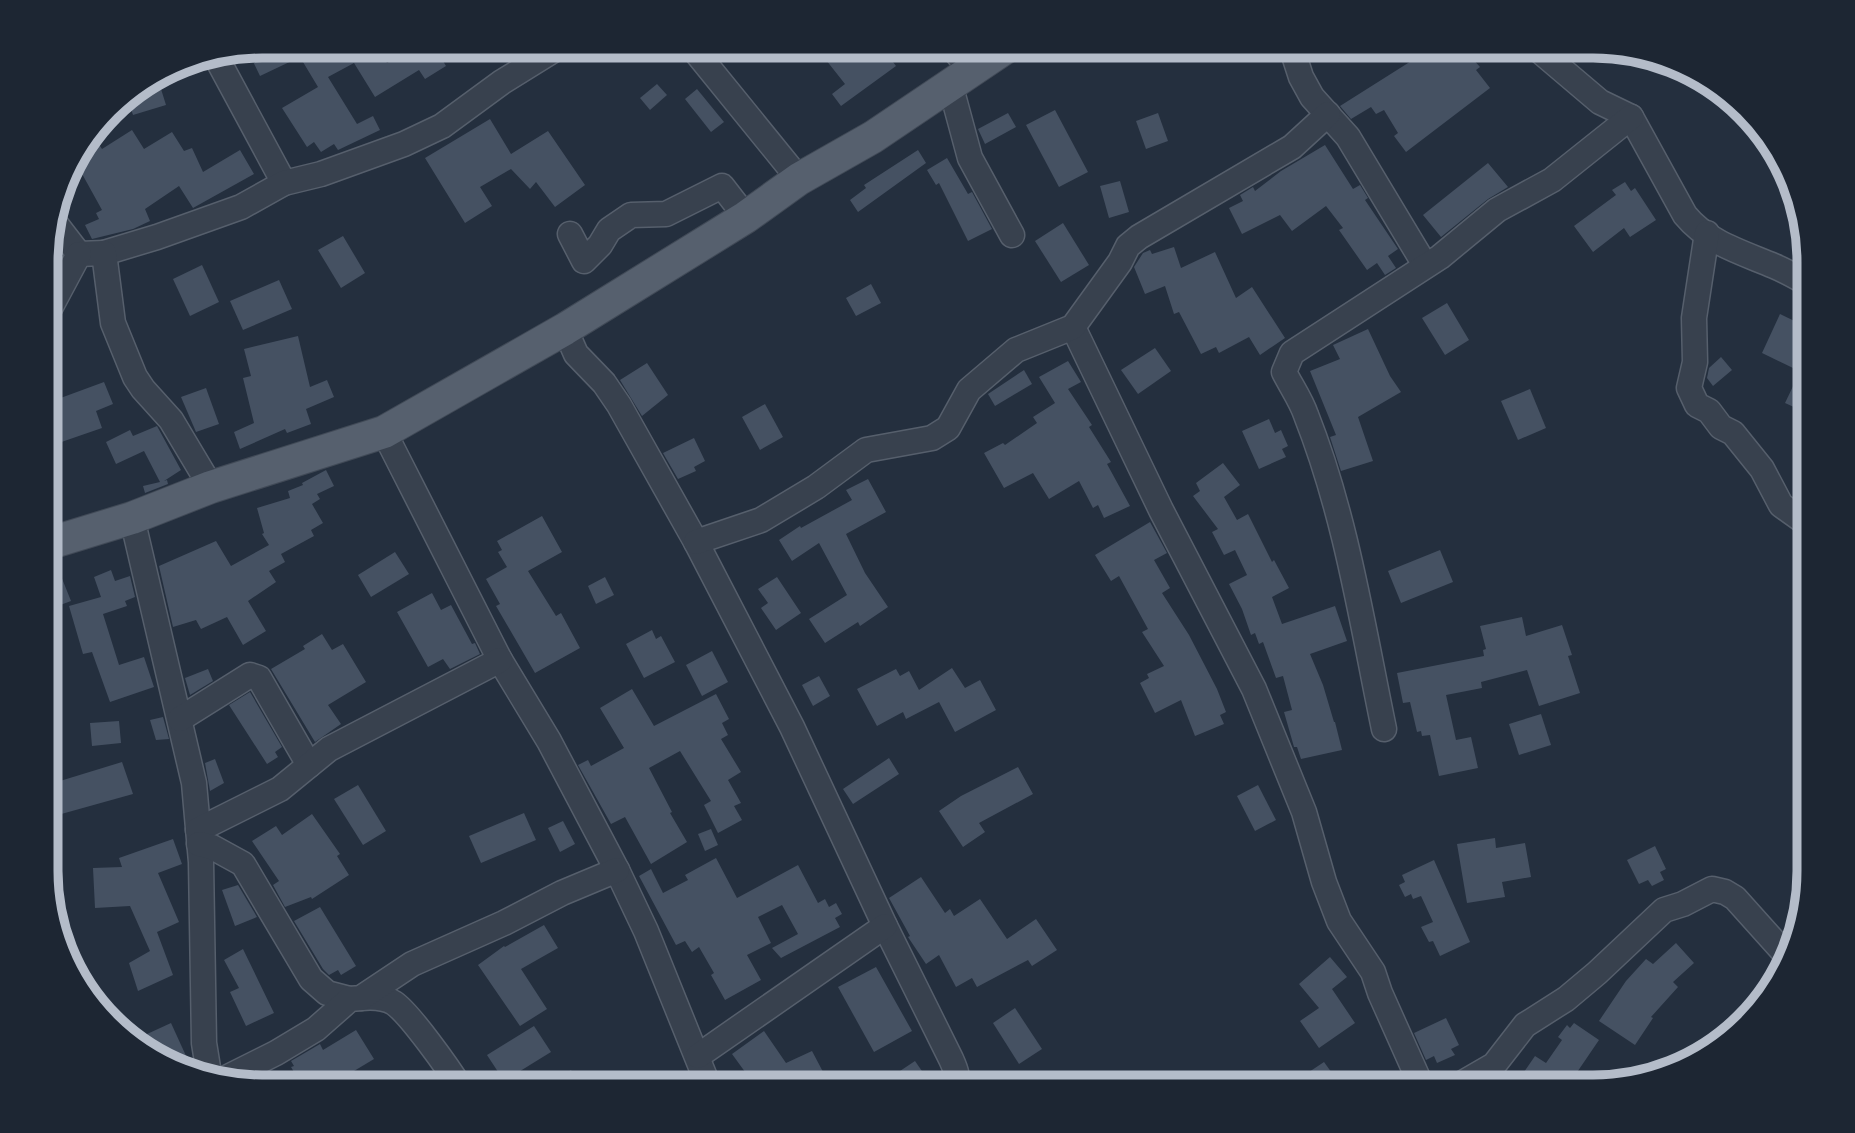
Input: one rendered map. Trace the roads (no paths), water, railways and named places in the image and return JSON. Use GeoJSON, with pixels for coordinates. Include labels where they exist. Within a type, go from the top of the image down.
{"type":"FeatureCollection","features":[{"type":"Feature","properties":{"kind":"main road"},"geometry":{"type":"LineString","coordinates":[[58,541],[132,518],[211,487],[384,432],[565,329],[746,217],[799,179],[873,137],[989,58]]}},
{"type":"Feature","properties":{"kind":"street"},"geometry":{"type":"LineString","coordinates":[[79,254],[104,253],[241,207],[284,183],[321,174],[404,144],[442,126],[541,58]]}},
{"type":"Feature","properties":{"kind":"street"},"geometry":{"type":"LineString","coordinates":[[701,58],[799,179]]}},
{"type":"Feature","properties":{"kind":"street"},"geometry":{"type":"LineString","coordinates":[[954,58],[960,77],[970,158],[1012,235]]}},
{"type":"Feature","properties":{"kind":"street"},"geometry":{"type":"LineString","coordinates":[[1295,58],[1312,97],[1348,137],[1425,265]]}},
{"type":"Feature","properties":{"kind":"street"},"geometry":{"type":"LineString","coordinates":[[1548,58],[1600,102],[1631,117],[1685,215],[1695,228],[1707,233],[1714,242],[1797,278]]}},
{"type":"Feature","properties":{"kind":"street"},"geometry":{"type":"LineString","coordinates":[[219,63],[284,183]]}},
{"type":"Feature","properties":{"kind":"street"},"geometry":{"type":"LineString","coordinates":[[695,542],[761,520],[816,487],[866,450],[941,435],[954,419],[969,390],[1016,349],[1073,327],[1121,262],[1128,246],[1292,147],[1328,114]]}},
{"type":"Feature","properties":{"kind":"street"},"geometry":{"type":"LineString","coordinates":[[1384,729],[1346,543],[1328,475],[1305,412],[1284,372],[1292,353],[1452,248],[1497,211],[1552,180],[1631,117]]}},
{"type":"Feature","properties":{"kind":"street"},"geometry":{"type":"LineString","coordinates":[[570,234],[584,261],[600,245],[609,230],[631,215],[666,214],[722,186],[746,217]]}},
{"type":"Feature","properties":{"kind":"street"},"geometry":{"type":"LineString","coordinates":[[60,230],[79,254]]}},
{"type":"Feature","properties":{"kind":"street"},"geometry":{"type":"LineString","coordinates":[[1707,233],[1694,317],[1695,362],[1689,388],[1697,405],[1709,411],[1721,427],[1733,433],[1762,468],[1781,505],[1797,516]]}},
{"type":"Feature","properties":{"kind":"street"},"geometry":{"type":"LineString","coordinates":[[104,253],[113,323],[135,377],[171,420],[211,487]]}},
{"type":"Feature","properties":{"kind":"street"},"geometry":{"type":"LineString","coordinates":[[58,293],[79,254]]}},
{"type":"Feature","properties":{"kind":"street"},"geometry":{"type":"LineString","coordinates":[[1073,327],[1161,510],[1254,690],[1304,812],[1339,921],[1373,972],[1385,1006],[1417,1075]]}},
{"type":"Feature","properties":{"kind":"street"},"geometry":{"type":"LineString","coordinates":[[565,329],[576,354],[604,383],[619,405],[695,542],[792,727],[954,1066],[956,1075]]}},
{"type":"Feature","properties":{"kind":"street"},"geometry":{"type":"LineString","coordinates":[[384,432],[500,660],[549,741],[617,870],[646,931],[705,1075]]}},
{"type":"Feature","properties":{"kind":"street"},"geometry":{"type":"LineString","coordinates":[[132,518],[194,783],[201,862],[204,1043],[208,1068]]}},
{"type":"Feature","properties":{"kind":"street"},"geometry":{"type":"LineString","coordinates":[[199,837],[280,789],[329,749],[500,660]]}},
{"type":"Feature","properties":{"kind":"street"},"geometry":{"type":"LineString","coordinates":[[180,719],[250,675],[255,675],[309,765]]}},
{"type":"Feature","properties":{"kind":"street"},"geometry":{"type":"LineString","coordinates":[[199,837],[243,864],[311,979],[327,993],[356,999],[386,999],[401,1009],[451,1075]]}},
{"type":"Feature","properties":{"kind":"street"},"geometry":{"type":"LineString","coordinates":[[234,1074],[276,1053],[397,973],[562,893],[617,870]]}},
{"type":"Feature","properties":{"kind":"street"},"geometry":{"type":"LineString","coordinates":[[1477,1075],[1494,1065],[1525,1025],[1566,999],[1598,973],[1664,910],[1712,889],[1735,898],[1782,951]]}},
{"type":"Feature","properties":{"kind":"street"},"geometry":{"type":"LineString","coordinates":[[698,1056],[885,926]]}},
{"type":"Feature","properties":{"kind":"street"},"geometry":{"type":"LineString","coordinates":[[397,973],[396,990],[401,1009]]}}]}
